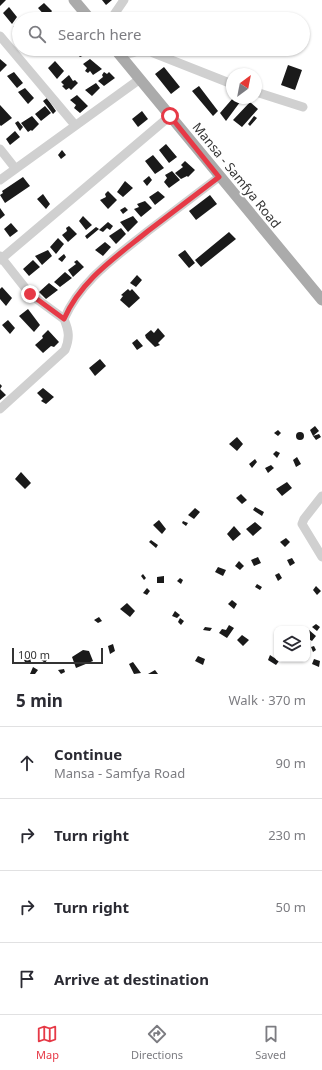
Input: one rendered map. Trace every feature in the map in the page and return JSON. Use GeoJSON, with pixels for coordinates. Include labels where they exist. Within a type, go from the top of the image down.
{"type":"FeatureCollection","features":[{"type":"Feature","properties":{"kind":"main road"},"geometry":{"type":"LineString","coordinates":[[74,0],[84,12]]}},
{"type":"Feature","properties":{"kind":"main road","name":"Mansa - Samfya Road"},"geometry":{"type":"LineString","coordinates":[[121,56],[219,177],[322,300]]}},
{"type":"Feature","properties":{"kind":"street"},"geometry":{"type":"LineString","coordinates":[[116,12],[124,0]]}},
{"type":"Feature","properties":{"kind":"street"},"geometry":{"type":"LineString","coordinates":[[0,36],[12,50]]}},
{"type":"Feature","properties":{"kind":"street"},"geometry":{"type":"LineString","coordinates":[[17,56],[75,125]]}},
{"type":"Feature","properties":{"kind":"street"},"geometry":{"type":"LineString","coordinates":[[161,56],[226,82]]}},
{"type":"Feature","properties":{"kind":"street"},"geometry":{"type":"LineString","coordinates":[[0,180],[14,168],[140,79]]}},
{"type":"Feature","properties":{"kind":"street"},"geometry":{"type":"LineString","coordinates":[[262,94],[303,107]]}},
{"type":"Feature","properties":{"kind":"street"},"geometry":{"type":"LineString","coordinates":[[0,409],[65,350],[69,340],[69,332],[64,319],[30,294],[1,258],[170,116]]}},
{"type":"Feature","properties":{"kind":"street"},"geometry":{"type":"LineString","coordinates":[[0,150],[14,168]]}},
{"type":"Feature","properties":{"kind":"street"},"geometry":{"type":"LineString","coordinates":[[64,319],[70,305],[88,281],[219,177]]}},
{"type":"Feature","properties":{"kind":"street"},"geometry":{"type":"LineString","coordinates":[[322,496],[304,519],[302,524],[322,557]]}},
{"type":"Feature","properties":{"kind":"building"},"geometry":{"type":"Polygon","coordinates":[[[0,0],[6,0],[0,6],[0,0]]]}},
{"type":"Feature","properties":{"kind":"building"},"geometry":{"type":"Polygon","coordinates":[[[102,0],[112,0],[106,5],[102,0]]]}},
{"type":"Feature","properties":{"kind":"building"},"geometry":{"type":"Polygon","coordinates":[[[44,3],[52,11],[42,12],[38,8],[44,3]]]}},
{"type":"Feature","properties":{"kind":"building"},"geometry":{"type":"Polygon","coordinates":[[[9,7],[13,12],[12,24],[3,13],[9,7]]]}},
{"type":"Feature","properties":{"kind":"building"},"geometry":{"type":"Polygon","coordinates":[[[0,59],[7,65],[0,72],[0,59]]]}},
{"type":"Feature","properties":{"kind":"building"},"geometry":{"type":"Polygon","coordinates":[[[90,59],[102,69],[93,75],[90,71],[88,73],[85,71],[87,68],[83,64],[90,59]]]}},
{"type":"Feature","properties":{"kind":"building"},"geometry":{"type":"Polygon","coordinates":[[[55,61],[64,71],[57,79],[48,68],[55,61]]]}},
{"type":"Feature","properties":{"kind":"building"},"geometry":{"type":"Polygon","coordinates":[[[288,65],[302,70],[295,90],[281,85],[288,65]]]}},
{"type":"Feature","properties":{"kind":"building"},"geometry":{"type":"Polygon","coordinates":[[[164,67],[180,87],[171,94],[155,74],[164,67]]]}},
{"type":"Feature","properties":{"kind":"building"},"geometry":{"type":"Polygon","coordinates":[[[14,72],[23,83],[17,88],[7,76],[14,72]]]}},
{"type":"Feature","properties":{"kind":"building"},"geometry":{"type":"Polygon","coordinates":[[[104,72],[107,74],[109,72],[115,78],[104,86],[98,81],[103,77],[102,75],[104,72]]]}},
{"type":"Feature","properties":{"kind":"building"},"geometry":{"type":"Polygon","coordinates":[[[69,75],[73,81],[75,80],[78,83],[71,90],[69,88],[66,90],[62,86],[64,85],[61,82],[69,75]]]}},
{"type":"Feature","properties":{"kind":"building"},"geometry":{"type":"Polygon","coordinates":[[[96,83],[100,88],[92,96],[85,90],[96,83]]]}},
{"type":"Feature","properties":{"kind":"building"},"geometry":{"type":"Polygon","coordinates":[[[199,86],[218,111],[213,116],[192,91],[199,86]]]}},
{"type":"Feature","properties":{"kind":"building"},"geometry":{"type":"Polygon","coordinates":[[[25,88],[34,98],[28,104],[18,92],[25,88]]]}},
{"type":"Feature","properties":{"kind":"building"},"geometry":{"type":"Polygon","coordinates":[[[77,95],[88,106],[80,113],[74,108],[76,105],[70,100],[77,95]]]}},
{"type":"Feature","properties":{"kind":"building"},"geometry":{"type":"Polygon","coordinates":[[[47,98],[56,111],[53,114],[43,101],[47,98]]]}},
{"type":"Feature","properties":{"kind":"building"},"geometry":{"type":"Polygon","coordinates":[[[228,104],[239,104],[226,121],[220,113],[228,104]]]}},
{"type":"Feature","properties":{"kind":"building"},"geometry":{"type":"Polygon","coordinates":[[[248,104],[252,104],[258,109],[242,127],[233,120],[248,104]]]}},
{"type":"Feature","properties":{"kind":"building"},"geometry":{"type":"Polygon","coordinates":[[[0,105],[12,118],[1,126],[0,125],[0,105]]]}},
{"type":"Feature","properties":{"kind":"building"},"geometry":{"type":"Polygon","coordinates":[[[45,106],[51,113],[41,121],[35,114],[45,106]]]}},
{"type":"Feature","properties":{"kind":"building"},"geometry":{"type":"Polygon","coordinates":[[[142,111],[148,119],[138,127],[132,119],[142,111]]]}},
{"type":"Feature","properties":{"kind":"building"},"geometry":{"type":"Polygon","coordinates":[[[32,116],[39,124],[32,131],[31,130],[28,132],[21,123],[32,116]]]}},
{"type":"Feature","properties":{"kind":"building"},"geometry":{"type":"Polygon","coordinates":[[[254,116],[257,118],[250,126],[248,124],[254,116]]]}},
{"type":"Feature","properties":{"kind":"building"},"geometry":{"type":"Polygon","coordinates":[[[18,121],[23,127],[20,131],[15,123],[18,121]]]}},
{"type":"Feature","properties":{"kind":"building"},"geometry":{"type":"Polygon","coordinates":[[[15,131],[20,137],[10,145],[6,139],[15,131]]]}},
{"type":"Feature","properties":{"kind":"building"},"geometry":{"type":"Polygon","coordinates":[[[166,144],[177,157],[169,163],[159,150],[166,144]]]}},
{"type":"Feature","properties":{"kind":"building"},"geometry":{"type":"Polygon","coordinates":[[[62,150],[66,155],[61,159],[58,155],[62,150]]]}},
{"type":"Feature","properties":{"kind":"building"},"geometry":{"type":"Polygon","coordinates":[[[153,155],[164,168],[155,174],[145,161],[153,155]]]}},
{"type":"Feature","properties":{"kind":"building"},"geometry":{"type":"Polygon","coordinates":[[[185,161],[195,170],[188,177],[187,176],[181,179],[175,173],[183,167],[181,165],[185,161]]]}},
{"type":"Feature","properties":{"kind":"building"},"geometry":{"type":"Polygon","coordinates":[[[172,171],[180,180],[169,188],[164,182],[167,178],[165,175],[172,171]]]}},
{"type":"Feature","properties":{"kind":"building"},"geometry":{"type":"Polygon","coordinates":[[[149,176],[152,180],[147,186],[143,181],[149,176]]]}},
{"type":"Feature","properties":{"kind":"building"},"geometry":{"type":"Polygon","coordinates":[[[23,177],[30,186],[5,203],[0,195],[3,193],[2,191],[23,177]]]}},
{"type":"Feature","properties":{"kind":"building"},"geometry":{"type":"Polygon","coordinates":[[[125,181],[133,188],[123,197],[117,192],[125,181]]]}},
{"type":"Feature","properties":{"kind":"building"},"geometry":{"type":"Polygon","coordinates":[[[108,191],[117,200],[108,209],[100,200],[106,197],[105,194],[108,191]]]}},
{"type":"Feature","properties":{"kind":"building"},"geometry":{"type":"Polygon","coordinates":[[[158,191],[165,197],[155,205],[149,197],[158,191]]]}},
{"type":"Feature","properties":{"kind":"building"},"geometry":{"type":"Polygon","coordinates":[[[43,194],[50,204],[46,209],[37,199],[43,194]]]}},
{"type":"Feature","properties":{"kind":"building"},"geometry":{"type":"Polygon","coordinates":[[[210,195],[217,204],[196,220],[189,211],[210,195]]]}},
{"type":"Feature","properties":{"kind":"building"},"geometry":{"type":"Polygon","coordinates":[[[145,201],[152,208],[141,217],[134,209],[139,207],[137,204],[145,201]]]}},
{"type":"Feature","properties":{"kind":"building"},"geometry":{"type":"Polygon","coordinates":[[[125,207],[128,210],[123,214],[120,210],[125,207]]]}},
{"type":"Feature","properties":{"kind":"building"},"geometry":{"type":"Polygon","coordinates":[[[0,208],[5,215],[0,219],[0,208]]]}},
{"type":"Feature","properties":{"kind":"building"},"geometry":{"type":"Polygon","coordinates":[[[83,216],[92,225],[86,230],[79,221],[83,216]]]}},
{"type":"Feature","properties":{"kind":"building"},"geometry":{"type":"Polygon","coordinates":[[[133,216],[138,222],[128,232],[120,222],[133,216]]]}},
{"type":"Feature","properties":{"kind":"building"},"geometry":{"type":"Polygon","coordinates":[[[108,222],[113,226],[110,230],[107,228],[103,232],[99,230],[108,222]]]}},
{"type":"Feature","properties":{"kind":"building"},"geometry":{"type":"Polygon","coordinates":[[[11,223],[18,231],[10,237],[4,229],[11,223]]]}},
{"type":"Feature","properties":{"kind":"building"},"geometry":{"type":"Polygon","coordinates":[[[69,226],[77,234],[68,242],[62,235],[67,231],[66,228],[69,226]]]}},
{"type":"Feature","properties":{"kind":"building"},"geometry":{"type":"Polygon","coordinates":[[[96,227],[99,229],[87,239],[85,236],[96,227]]]}},
{"type":"Feature","properties":{"kind":"building"},"geometry":{"type":"Polygon","coordinates":[[[121,228],[126,234],[116,244],[109,236],[121,228]]]}},
{"type":"Feature","properties":{"kind":"building"},"geometry":{"type":"Polygon","coordinates":[[[229,232],[236,239],[201,267],[195,260],[229,232]]]}},
{"type":"Feature","properties":{"kind":"building"},"geometry":{"type":"Polygon","coordinates":[[[58,238],[64,244],[56,254],[50,247],[58,238]]]}},
{"type":"Feature","properties":{"kind":"building"},"geometry":{"type":"Polygon","coordinates":[[[105,242],[111,247],[103,256],[95,250],[105,242]]]}},
{"type":"Feature","properties":{"kind":"building"},"geometry":{"type":"Polygon","coordinates":[[[48,250],[52,256],[42,265],[35,256],[48,250]]]}},
{"type":"Feature","properties":{"kind":"building"},"geometry":{"type":"Polygon","coordinates":[[[185,250],[195,263],[189,268],[178,255],[185,250]]]}},
{"type":"Feature","properties":{"kind":"building"},"geometry":{"type":"Polygon","coordinates":[[[64,254],[66,257],[62,262],[58,259],[64,254]]]}},
{"type":"Feature","properties":{"kind":"building"},"geometry":{"type":"Polygon","coordinates":[[[33,260],[40,267],[29,276],[23,269],[33,260]]]}},
{"type":"Feature","properties":{"kind":"building"},"geometry":{"type":"Polygon","coordinates":[[[77,260],[84,267],[73,277],[68,270],[76,264],[74,262],[77,260]]]}},
{"type":"Feature","properties":{"kind":"building"},"geometry":{"type":"Polygon","coordinates":[[[65,272],[72,278],[60,287],[54,282],[65,272]]]}},
{"type":"Feature","properties":{"kind":"building"},"geometry":{"type":"Polygon","coordinates":[[[137,275],[142,280],[136,287],[130,283],[137,275]]]}},
{"type":"Feature","properties":{"kind":"building"},"geometry":{"type":"Polygon","coordinates":[[[49,283],[58,290],[46,299],[39,292],[49,283]]]}},
{"type":"Feature","properties":{"kind":"building"},"geometry":{"type":"Polygon","coordinates":[[[2,287],[12,298],[6,306],[0,299],[0,289],[2,287]]]}},
{"type":"Feature","properties":{"kind":"building"},"geometry":{"type":"Polygon","coordinates":[[[128,289],[130,291],[132,289],[140,298],[129,308],[120,300],[123,296],[121,295],[128,289]]]}},
{"type":"Feature","properties":{"kind":"building"},"geometry":{"type":"Polygon","coordinates":[[[28,309],[40,325],[34,332],[19,316],[28,309]]]}},
{"type":"Feature","properties":{"kind":"building"},"geometry":{"type":"Polygon","coordinates":[[[8,320],[15,328],[10,334],[2,325],[8,320]]]}},
{"type":"Feature","properties":{"kind":"building"},"geometry":{"type":"Polygon","coordinates":[[[158,328],[165,336],[158,343],[160,345],[155,347],[145,335],[151,330],[154,333],[158,328]]]}},
{"type":"Feature","properties":{"kind":"building"},"geometry":{"type":"Polygon","coordinates":[[[48,330],[59,342],[54,347],[51,346],[43,353],[35,345],[43,338],[42,336],[48,330]]]}},
{"type":"Feature","properties":{"kind":"building"},"geometry":{"type":"Polygon","coordinates":[[[137,339],[143,346],[137,350],[132,343],[137,339]]]}},
{"type":"Feature","properties":{"kind":"building"},"geometry":{"type":"Polygon","coordinates":[[[100,359],[106,366],[95,376],[89,368],[100,359]]]}},
{"type":"Feature","properties":{"kind":"building"},"geometry":{"type":"Polygon","coordinates":[[[43,388],[54,397],[46,404],[41,401],[43,399],[37,393],[43,388]]]}},
{"type":"Feature","properties":{"kind":"building"},"geometry":{"type":"Polygon","coordinates":[[[0,389],[6,395],[0,400],[0,389]]]}},
{"type":"Feature","properties":{"kind":"building"},"geometry":{"type":"Polygon","coordinates":[[[315,426],[319,431],[313,436],[310,430],[315,426]]]}},
{"type":"Feature","properties":{"kind":"building"},"geometry":{"type":"Polygon","coordinates":[[[278,430],[281,433],[278,436],[274,433],[278,430]]]}},
{"type":"Feature","properties":{"kind":"building"},"geometry":{"type":"Polygon","coordinates":[[[298,432],[302,432],[304,436],[302,440],[298,440],[296,438],[296,434],[298,432]]]}},
{"type":"Feature","properties":{"kind":"building"},"geometry":{"type":"Polygon","coordinates":[[[319,434],[321,437],[316,440],[313,436],[319,434]]]}},
{"type":"Feature","properties":{"kind":"building"},"geometry":{"type":"Polygon","coordinates":[[[237,437],[243,444],[237,451],[229,444],[237,437]]]}},
{"type":"Feature","properties":{"kind":"building"},"geometry":{"type":"Polygon","coordinates":[[[276,451],[280,453],[277,458],[273,454],[276,451]]]}},
{"type":"Feature","properties":{"kind":"building"},"geometry":{"type":"Polygon","coordinates":[[[297,457],[301,464],[296,467],[293,460],[297,457]]]}},
{"type":"Feature","properties":{"kind":"building"},"geometry":{"type":"Polygon","coordinates":[[[255,459],[257,462],[252,468],[249,464],[255,459]]]}},
{"type":"Feature","properties":{"kind":"building"},"geometry":{"type":"Polygon","coordinates":[[[271,465],[274,468],[268,473],[265,468],[271,465]]]}},
{"type":"Feature","properties":{"kind":"building"},"geometry":{"type":"Polygon","coordinates":[[[21,472],[31,483],[25,489],[15,479],[21,472]]]}},
{"type":"Feature","properties":{"kind":"building"},"geometry":{"type":"Polygon","coordinates":[[[287,482],[292,488],[282,496],[276,489],[287,482]]]}},
{"type":"Feature","properties":{"kind":"building"},"geometry":{"type":"Polygon","coordinates":[[[241,494],[247,500],[242,504],[236,498],[241,494]]]}},
{"type":"Feature","properties":{"kind":"building"},"geometry":{"type":"Polygon","coordinates":[[[255,507],[264,512],[262,516],[253,510],[255,507]]]}},
{"type":"Feature","properties":{"kind":"building"},"geometry":{"type":"Polygon","coordinates":[[[195,508],[200,512],[194,519],[188,515],[195,508]]]}},
{"type":"Feature","properties":{"kind":"building"},"geometry":{"type":"Polygon","coordinates":[[[159,520],[166,529],[162,534],[153,525],[159,520]]]}},
{"type":"Feature","properties":{"kind":"building"},"geometry":{"type":"Polygon","coordinates":[[[183,521],[188,523],[186,526],[182,523],[183,521]]]}},
{"type":"Feature","properties":{"kind":"building"},"geometry":{"type":"Polygon","coordinates":[[[255,522],[262,528],[253,536],[246,529],[255,522]]]}},
{"type":"Feature","properties":{"kind":"building"},"geometry":{"type":"Polygon","coordinates":[[[234,526],[241,534],[233,541],[227,534],[234,526]]]}},
{"type":"Feature","properties":{"kind":"building"},"geometry":{"type":"Polygon","coordinates":[[[286,538],[290,542],[285,547],[280,542],[286,538]]]}},
{"type":"Feature","properties":{"kind":"building"},"geometry":{"type":"Polygon","coordinates":[[[151,540],[158,545],[156,548],[149,542],[151,540]]]}},
{"type":"Feature","properties":{"kind":"building"},"geometry":{"type":"Polygon","coordinates":[[[258,557],[261,563],[254,566],[251,560],[258,557]]]}},
{"type":"Feature","properties":{"kind":"building"},"geometry":{"type":"Polygon","coordinates":[[[292,558],[295,563],[290,566],[287,560],[292,558]]]}},
{"type":"Feature","properties":{"kind":"building"},"geometry":{"type":"Polygon","coordinates":[[[239,561],[244,566],[240,570],[235,566],[239,561]]]}},
{"type":"Feature","properties":{"kind":"building"},"geometry":{"type":"Polygon","coordinates":[[[218,567],[226,570],[223,576],[215,572],[218,567]]]}},
{"type":"Feature","properties":{"kind":"building"},"geometry":{"type":"Polygon","coordinates":[[[279,573],[282,578],[278,581],[275,575],[279,573]]]}},
{"type":"Feature","properties":{"kind":"building"},"geometry":{"type":"Polygon","coordinates":[[[143,574],[146,578],[144,580],[141,576],[143,574]]]}},
{"type":"Feature","properties":{"kind":"building"},"geometry":{"type":"Polygon","coordinates":[[[164,576],[164,583],[157,583],[157,577],[164,576]]]}},
{"type":"Feature","properties":{"kind":"building"},"geometry":{"type":"Polygon","coordinates":[[[180,578],[183,580],[181,584],[177,581],[180,578]]]}},
{"type":"Feature","properties":{"kind":"building"},"geometry":{"type":"Polygon","coordinates":[[[257,584],[262,587],[260,590],[255,587],[257,584]]]}},
{"type":"Feature","properties":{"kind":"building"},"geometry":{"type":"Polygon","coordinates":[[[316,586],[321,591],[317,595],[313,590],[316,586]]]}},
{"type":"Feature","properties":{"kind":"building"},"geometry":{"type":"Polygon","coordinates":[[[147,588],[150,591],[147,595],[143,593],[147,588]]]}},
{"type":"Feature","properties":{"kind":"building"},"geometry":{"type":"Polygon","coordinates":[[[232,600],[237,604],[234,609],[228,604],[232,600]]]}},
{"type":"Feature","properties":{"kind":"building"},"geometry":{"type":"Polygon","coordinates":[[[127,603],[135,611],[130,617],[120,609],[127,603]]]}},
{"type":"Feature","properties":{"kind":"building"},"geometry":{"type":"Polygon","coordinates":[[[175,611],[180,615],[177,618],[172,616],[175,611]]]}},
{"type":"Feature","properties":{"kind":"building"},"geometry":{"type":"Polygon","coordinates":[[[99,617],[102,621],[98,623],[94,620],[99,617]]]}},
{"type":"Feature","properties":{"kind":"building"},"geometry":{"type":"Polygon","coordinates":[[[180,618],[184,621],[181,625],[178,622],[180,618]]]}},
{"type":"Feature","properties":{"kind":"building"},"geometry":{"type":"Polygon","coordinates":[[[316,624],[320,627],[317,631],[312,627],[316,624]]]}},
{"type":"Feature","properties":{"kind":"building"},"geometry":{"type":"Polygon","coordinates":[[[229,625],[234,628],[227,638],[219,633],[222,629],[226,630],[229,625]]]}},
{"type":"Feature","properties":{"kind":"building"},"geometry":{"type":"Polygon","coordinates":[[[205,627],[212,628],[210,631],[203,630],[205,627]]]}},
{"type":"Feature","properties":{"kind":"building"},"geometry":{"type":"Polygon","coordinates":[[[310,631],[316,636],[312,641],[310,640],[310,631]]]}},
{"type":"Feature","properties":{"kind":"building"},"geometry":{"type":"Polygon","coordinates":[[[242,635],[249,640],[243,646],[237,640],[242,635]]]}},
{"type":"Feature","properties":{"kind":"building"},"geometry":{"type":"Polygon","coordinates":[[[113,644],[115,651],[110,654],[108,646],[113,644]]]}},
{"type":"Feature","properties":{"kind":"building"},"geometry":{"type":"Polygon","coordinates":[[[314,646],[316,650],[313,652],[311,647],[314,646]]]}},
{"type":"Feature","properties":{"kind":"building"},"geometry":{"type":"Polygon","coordinates":[[[83,650],[89,651],[93,661],[76,668],[72,657],[83,650]]]}},
{"type":"Feature","properties":{"kind":"building"},"geometry":{"type":"Polygon","coordinates":[[[45,655],[50,656],[45,663],[40,659],[45,655]]]}},
{"type":"Feature","properties":{"kind":"building"},"geometry":{"type":"Polygon","coordinates":[[[270,655],[274,658],[274,662],[278,662],[276,665],[268,660],[270,655]]]}},
{"type":"Feature","properties":{"kind":"building"},"geometry":{"type":"Polygon","coordinates":[[[198,656],[205,659],[203,665],[195,661],[198,656]]]}},
{"type":"Feature","properties":{"kind":"building"},"geometry":{"type":"Polygon","coordinates":[[[30,658],[31,662],[26,664],[24,660],[30,658]]]}},
{"type":"Feature","properties":{"kind":"building"},"geometry":{"type":"Polygon","coordinates":[[[314,659],[320,661],[319,667],[312,664],[314,659]]]}},
{"type":"Feature","properties":{"kind":"building"},"geometry":{"type":"Polygon","coordinates":[[[133,662],[141,673],[134,674],[129,664],[133,662]]]}},
{"type":"Feature","properties":{"kind":"building"},"geometry":{"type":"Polygon","coordinates":[[[33,667],[38,670],[35,674],[30,674],[33,667]]]}},
{"type":"Feature","properties":{"kind":"building"},"geometry":{"type":"Polygon","coordinates":[[[64,669],[65,672],[61,674],[58,670],[64,669]]]}},
{"type":"Feature","properties":{"kind":"building"},"geometry":{"type":"Polygon","coordinates":[[[155,670],[158,674],[148,674],[155,670]]]}},
{"type":"Feature","properties":{"kind":"route"},"geometry":{"type":"LineString","coordinates":[[30,294],[64,319],[70,305],[88,281],[109,262],[219,177],[170,116]]}}]}
